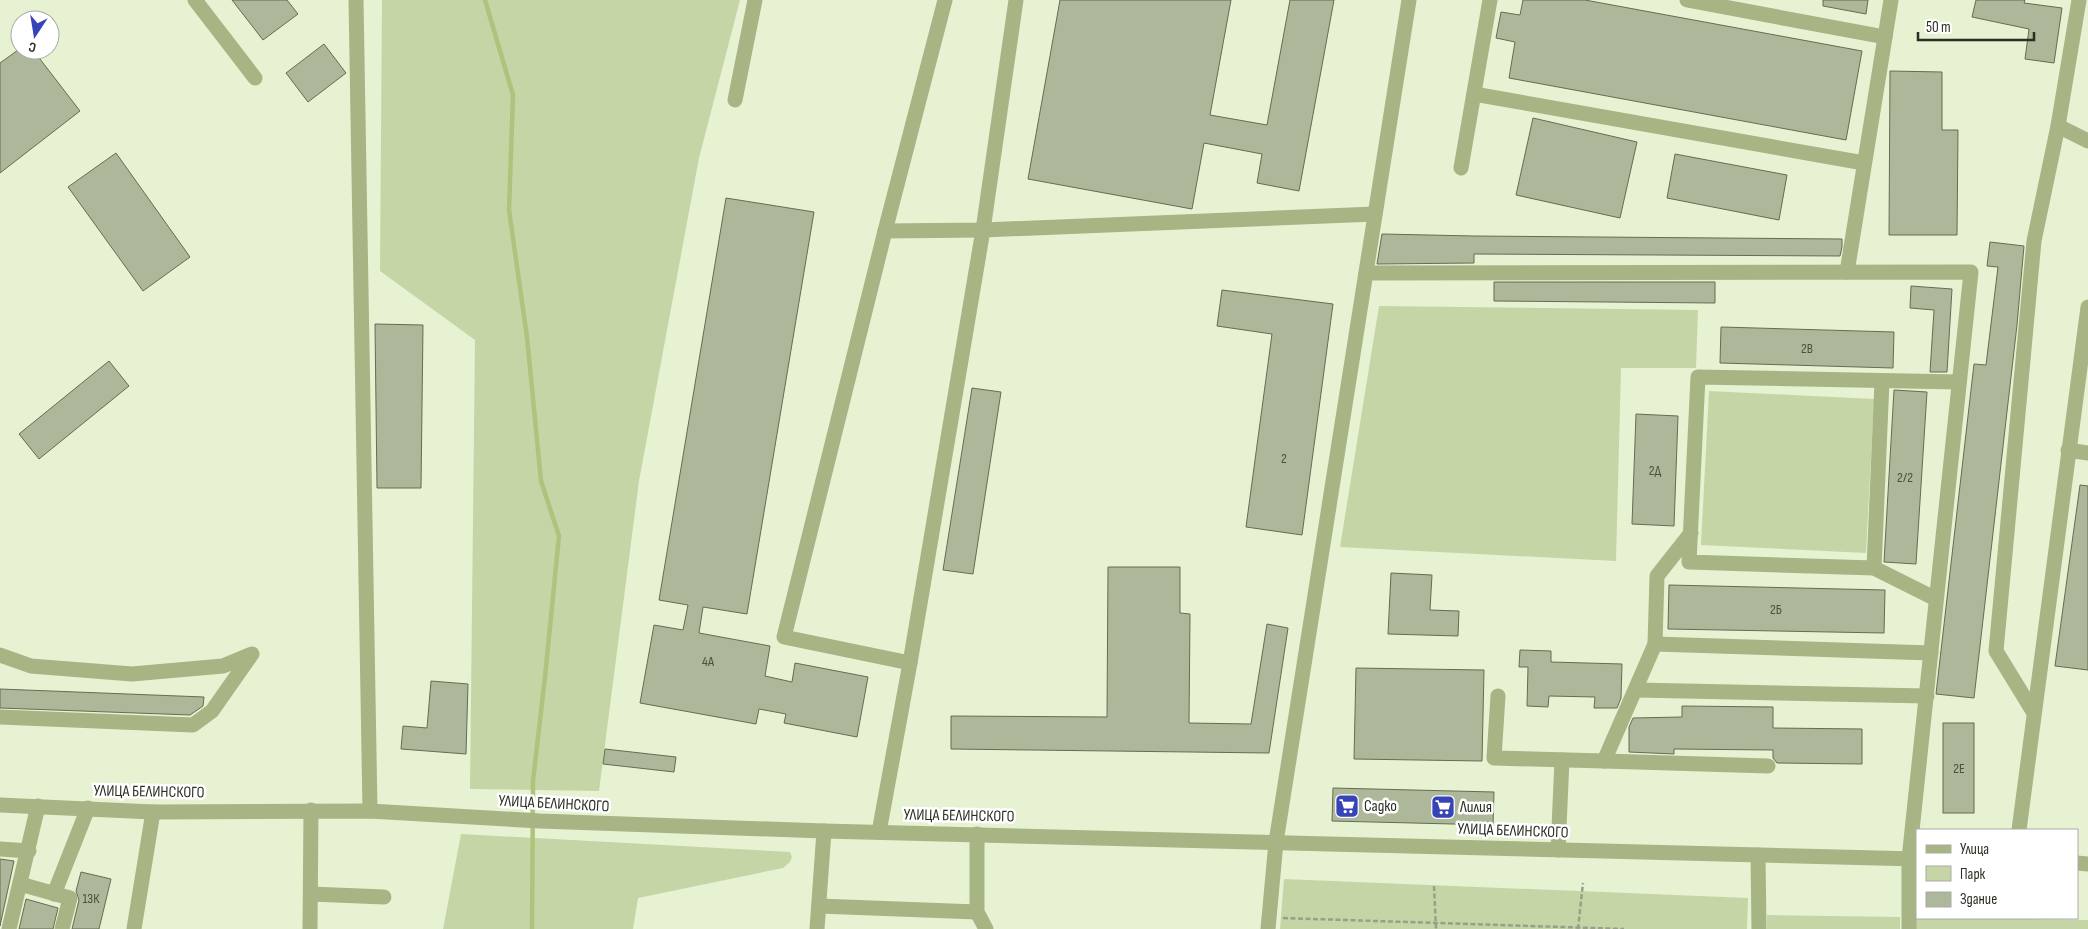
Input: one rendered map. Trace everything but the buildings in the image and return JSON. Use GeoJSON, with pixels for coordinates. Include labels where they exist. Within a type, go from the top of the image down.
{"type":"FeatureCollection","features":[{"type":"Feature","properties":{"kind":"street"},"geometry":{"type":"LineString","coordinates":[[195,0],[255,78]]}},
{"type":"Feature","properties":{"kind":"street"},"geometry":{"type":"LineString","coordinates":[[356,0],[370,811]]}},
{"type":"Feature","properties":{"kind":"street"},"geometry":{"type":"LineString","coordinates":[[735,100],[755,0]]}},
{"type":"Feature","properties":{"kind":"street"},"geometry":{"type":"LineString","coordinates":[[910,663],[784,637],[885,231],[945,0]]}},
{"type":"Feature","properties":{"kind":"street"},"geometry":{"type":"LineString","coordinates":[[879,832],[910,663],[983,230],[1016,0]]}},
{"type":"Feature","properties":{"kind":"street"},"geometry":{"type":"LineString","coordinates":[[1268,923],[1276,842],[1409,0]]}},
{"type":"Feature","properties":{"kind":"street"},"geometry":{"type":"LineString","coordinates":[[1461,168],[1490,0]]}},
{"type":"Feature","properties":{"kind":"street"},"geometry":{"type":"LineString","coordinates":[[1687,0],[1884,37]]}},
{"type":"Feature","properties":{"kind":"street"},"geometry":{"type":"LineString","coordinates":[[1847,272],[1890,0]]}},
{"type":"Feature","properties":{"kind":"street"},"geometry":{"type":"LineString","coordinates":[[2034,713],[1996,651],[2034,241],[2058,126],[2079,0]]}},
{"type":"Feature","properties":{"kind":"street"},"geometry":{"type":"LineString","coordinates":[[1474,94],[1864,163]]}},
{"type":"Feature","properties":{"kind":"street"},"geometry":{"type":"LineString","coordinates":[[2058,126],[2088,141]]}},
{"type":"Feature","properties":{"kind":"street"},"geometry":{"type":"LineString","coordinates":[[885,231],[983,230],[1375,214]]}},
{"type":"Feature","properties":{"kind":"street"},"geometry":{"type":"LineString","coordinates":[[1366,273],[1971,272],[1936,599],[1908,929]]}},
{"type":"Feature","properties":{"kind":"street"},"geometry":{"type":"LineString","coordinates":[[2019,829],[2068,450],[2083,384],[2088,307]]}},
{"type":"Feature","properties":{"kind":"street"},"geometry":{"type":"LineString","coordinates":[[1936,599],[1874,568],[1690,562],[1698,377],[1959,382]]}},
{"type":"Feature","properties":{"kind":"street"},"geometry":{"type":"LineString","coordinates":[[1874,568],[1882,381]]}},
{"type":"Feature","properties":{"kind":"street"},"geometry":{"type":"LineString","coordinates":[[2068,450],[2088,453]]}},
{"type":"Feature","properties":{"kind":"street"},"geometry":{"type":"LineString","coordinates":[[1604,761],[1655,644],[1657,576],[1691,533]]}},
{"type":"Feature","properties":{"kind":"street"},"geometry":{"type":"LineString","coordinates":[[1655,644],[1931,653]]}},
{"type":"Feature","properties":{"kind":"street"},"geometry":{"type":"LineString","coordinates":[[0,655],[31,666],[132,674],[224,666],[252,654],[212,711],[193,725],[0,717]]}},
{"type":"Feature","properties":{"kind":"street"},"geometry":{"type":"LineString","coordinates":[[1636,690],[1927,696]]}},
{"type":"Feature","properties":{"kind":"street"},"geometry":{"type":"LineString","coordinates":[[1498,696],[1494,758],[1768,766]]}},
{"type":"Feature","properties":{"kind":"street"},"geometry":{"type":"LineString","coordinates":[[1558,850],[1562,760]]}},
{"type":"Feature","properties":{"kind":"street","name":"УЛИЦА БЕЛИНСКОГО"},"geometry":{"type":"LineString","coordinates":[[0,805],[153,812],[370,811],[540,821],[824,832],[977,834],[1913,859]]}},
{"type":"Feature","properties":{"kind":"street"},"geometry":{"type":"LineString","coordinates":[[9,929],[29,851],[38,806]]}},
{"type":"Feature","properties":{"kind":"street"},"geometry":{"type":"LineString","coordinates":[[54,894],[88,808]]}},
{"type":"Feature","properties":{"kind":"street"},"geometry":{"type":"LineString","coordinates":[[310,929],[311,810]]}},
{"type":"Feature","properties":{"kind":"street"},"geometry":{"type":"LineString","coordinates":[[134,929],[153,812]]}},
{"type":"Feature","properties":{"kind":"street"},"geometry":{"type":"LineString","coordinates":[[817,929],[824,832]]}},
{"type":"Feature","properties":{"kind":"street"},"geometry":{"type":"LineString","coordinates":[[977,834],[977,912],[986,929]]}},
{"type":"Feature","properties":{"kind":"street"},"geometry":{"type":"LineString","coordinates":[[0,849],[29,851]]}},
{"type":"Feature","properties":{"kind":"street"},"geometry":{"type":"LineString","coordinates":[[1758,855],[1759,929]]}},
{"type":"Feature","properties":{"kind":"street"},"geometry":{"type":"LineString","coordinates":[[20,884],[70,898],[62,929]]}},
{"type":"Feature","properties":{"kind":"street"},"geometry":{"type":"LineString","coordinates":[[311,894],[384,897]]}},
{"type":"Feature","properties":{"kind":"street"},"geometry":{"type":"LineString","coordinates":[[819,906],[977,912]]}},
{"type":"Feature","properties":{"kind":"path"},"geometry":{"type":"LineString","coordinates":[[1578,928],[1583,883]]}},
{"type":"Feature","properties":{"kind":"path"},"geometry":{"type":"LineString","coordinates":[[1434,886],[1436,929]]}},
{"type":"Feature","properties":{"kind":"path"},"geometry":{"type":"LineString","coordinates":[[1268,923],[1436,923],[1624,929]]}},
{"type":"Feature","properties":{"kind":"green space"},"geometry":{"type":"Polygon","coordinates":[[[382,0],[740,0],[699,158],[639,481],[599,791],[470,789],[475,340],[380,271],[382,0]]]}},
{"type":"Feature","properties":{"kind":"green space"},"geometry":{"type":"Polygon","coordinates":[[[1379,306],[1698,310],[1696,368],[1621,368],[1616,561],[1340,547],[1379,306]]]}},
{"type":"Feature","properties":{"kind":"green space"},"geometry":{"type":"Polygon","coordinates":[[[1709,391],[1874,399],[1866,553],[1701,545],[1709,391]]]}},
{"type":"Feature","properties":{"kind":"green space"},"geometry":{"type":"Polygon","coordinates":[[[461,834],[790,852],[792,857],[790,862],[783,868],[638,898],[633,929],[443,929],[461,834]]]}},
{"type":"Feature","properties":{"kind":"green space"},"geometry":{"type":"Polygon","coordinates":[[[1284,879],[1748,898],[1747,929],[1280,929],[1284,879]]]}},
{"type":"Feature","properties":{"kind":"green space"},"geometry":{"type":"Polygon","coordinates":[[[1767,915],[1900,917],[1900,929],[1767,929],[1767,915]]]}},
{"type":"Feature","properties":{"kind":"green space"},"geometry":{"type":"Polygon","coordinates":[[[1915,917],[1916,919],[2088,920],[2088,929],[1915,929],[1915,917]]]}},
{"type":"Feature","properties":{"kind":"waterway"},"geometry":{"type":"LineString","coordinates":[[485,0],[513,95],[509,210],[527,337],[541,481],[559,536],[533,781],[532,929]]}},
{"type":"Feature","properties":{"kind":"place","name":"Садко"},"geometry":{"type":"Point","coordinates":[1347,806]}},
{"type":"Feature","properties":{"kind":"place","name":"Лилия"},"geometry":{"type":"Point","coordinates":[1443,807]}}]}
